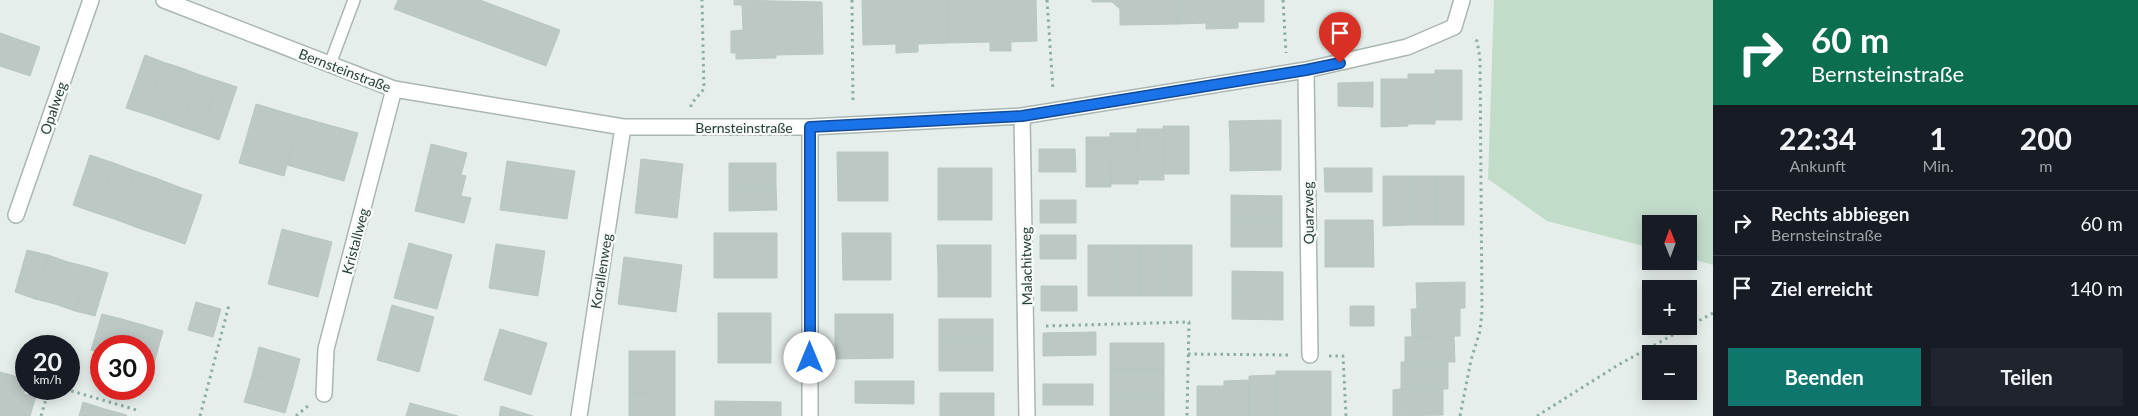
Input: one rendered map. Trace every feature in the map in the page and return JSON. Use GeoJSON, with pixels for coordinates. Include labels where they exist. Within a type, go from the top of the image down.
{"type":"FeatureCollection","features":[{"type":"Feature","properties":{"kind":"street","name":"Opalweg"},"geometry":{"type":"LineString","coordinates":[[16,215],[91,0]]}},
{"type":"Feature","properties":{"kind":"street","name":"Bernsteinstraße"},"geometry":{"type":"LineString","coordinates":[[164,0],[394,89],[623,127],[810,127],[1022,116],[1306,70],[1406,47],[1454,27]]}},
{"type":"Feature","properties":{"kind":"street"},"geometry":{"type":"LineString","coordinates":[[1454,27],[1462,0]]}},
{"type":"Feature","properties":{"kind":"street","name":"Quarzweg"},"geometry":{"type":"LineString","coordinates":[[1306,70],[1310,355]]}},
{"type":"Feature","properties":{"kind":"street","name":"Kristallweg"},"geometry":{"type":"LineString","coordinates":[[324,394],[326,349],[394,89]]}},
{"type":"Feature","properties":{"kind":"street","name":"Malachitweg"},"geometry":{"type":"LineString","coordinates":[[1022,116],[1027,416]]}},
{"type":"Feature","properties":{"kind":"street","name":"Korallenweg"},"geometry":{"type":"LineString","coordinates":[[579,416],[623,127]]}},
{"type":"Feature","properties":{"kind":"street"},"geometry":{"type":"LineString","coordinates":[[810,127],[810,416]]}},
{"type":"Feature","properties":{"kind":"lane"},"geometry":{"type":"LineString","coordinates":[[330,64],[354,0]]}},
{"type":"Feature","properties":{"kind":"path"},"geometry":{"type":"LineString","coordinates":[[690,127],[691,104],[704,89],[702,0]]}},
{"type":"Feature","properties":{"kind":"path"},"geometry":{"type":"LineString","coordinates":[[852,0],[854,125]]}},
{"type":"Feature","properties":{"kind":"path"},"geometry":{"type":"LineString","coordinates":[[1047,0],[1055,111]]}},
{"type":"Feature","properties":{"kind":"path"},"geometry":{"type":"LineString","coordinates":[[1283,0],[1287,73]]}},
{"type":"Feature","properties":{"kind":"path"},"geometry":{"type":"LineString","coordinates":[[1454,27],[1477,41],[1480,58],[1482,311],[1480,331],[1471,360],[1460,416]]}},
{"type":"Feature","properties":{"kind":"path"},"geometry":{"type":"LineString","coordinates":[[200,416],[229,305]]}},
{"type":"Feature","properties":{"kind":"path"},"geometry":{"type":"LineString","coordinates":[[1536,416],[1618,365],[1713,314]]}},
{"type":"Feature","properties":{"kind":"path"},"geometry":{"type":"LineString","coordinates":[[1027,326],[1189,322],[1187,416]]}},
{"type":"Feature","properties":{"kind":"path"},"geometry":{"type":"LineString","coordinates":[[1188,354],[1343,356],[1346,416]]}},
{"type":"Feature","properties":{"kind":"path"},"geometry":{"type":"LineString","coordinates":[[80,394],[140,412]]}},
{"type":"Feature","properties":{"kind":"path"},"geometry":{"type":"LineString","coordinates":[[41,416],[46,400]]}},
{"type":"Feature","properties":{"kind":"green space"},"geometry":{"type":"Polygon","coordinates":[[[1494,0],[1713,0],[1713,265],[1698,261],[1698,215],[1642,215],[1642,246],[1547,221],[1488,179],[1494,0]]]}},
{"type":"Feature","properties":{"kind":"building"},"geometry":{"type":"Polygon","coordinates":[[[398,0],[480,0],[560,30],[546,66],[394,9],[398,0]]]}},
{"type":"Feature","properties":{"kind":"building"},"geometry":{"type":"Polygon","coordinates":[[[734,0],[822,2],[823,54],[776,55],[776,58],[736,59],[736,53],[731,53],[731,31],[743,30],[742,5],[734,5],[734,0]]]}},
{"type":"Feature","properties":{"kind":"building"},"geometry":{"type":"Polygon","coordinates":[[[862,0],[947,0],[948,43],[918,44],[918,52],[896,53],[896,44],[863,45],[862,0]]]}},
{"type":"Feature","properties":{"kind":"building"},"geometry":{"type":"Polygon","coordinates":[[[947,0],[1036,0],[1037,41],[1011,42],[1011,51],[990,51],[990,42],[948,43],[947,0]]]}},
{"type":"Feature","properties":{"kind":"building"},"geometry":{"type":"Polygon","coordinates":[[[1092,0],[1178,0],[1178,24],[1120,25],[1120,9],[1112,2],[1092,2],[1092,0]]]}},
{"type":"Feature","properties":{"kind":"building"},"geometry":{"type":"Polygon","coordinates":[[[1178,0],[1264,0],[1264,22],[1238,22],[1238,28],[1206,29],[1206,23],[1178,24],[1178,0]]]}},
{"type":"Feature","properties":{"kind":"building"},"geometry":{"type":"Polygon","coordinates":[[[0,33],[40,47],[30,76],[0,66],[0,33]]]}},
{"type":"Feature","properties":{"kind":"building"},"geometry":{"type":"Polygon","coordinates":[[[145,55],[163,62],[145,114],[126,108],[145,55]]]}},
{"type":"Feature","properties":{"kind":"building"},"geometry":{"type":"Polygon","coordinates":[[[163,62],[182,68],[163,120],[145,114],[163,62]]]}},
{"type":"Feature","properties":{"kind":"building"},"geometry":{"type":"Polygon","coordinates":[[[182,68],[200,75],[182,127],[163,120],[182,68]]]}},
{"type":"Feature","properties":{"kind":"building"},"geometry":{"type":"Polygon","coordinates":[[[1435,70],[1462,70],[1462,120],[1435,120],[1435,70]]]}},
{"type":"Feature","properties":{"kind":"building"},"geometry":{"type":"Polygon","coordinates":[[[1408,74],[1435,74],[1435,124],[1408,124],[1408,74]]]}},
{"type":"Feature","properties":{"kind":"building"},"geometry":{"type":"Polygon","coordinates":[[[200,75],[219,81],[200,133],[182,127],[200,75]]]}},
{"type":"Feature","properties":{"kind":"building"},"geometry":{"type":"Polygon","coordinates":[[[1381,79],[1408,79],[1408,126],[1381,127],[1381,79]]]}},
{"type":"Feature","properties":{"kind":"building"},"geometry":{"type":"Polygon","coordinates":[[[219,81],[237,87],[219,140],[200,133],[219,81]]]}},
{"type":"Feature","properties":{"kind":"building"},"geometry":{"type":"Polygon","coordinates":[[[1373,82],[1373,107],[1338,106],[1338,83],[1373,82]]]}},
{"type":"Feature","properties":{"kind":"building"},"geometry":{"type":"Polygon","coordinates":[[[256,104],[300,117],[284,176],[239,163],[256,104]]]}},
{"type":"Feature","properties":{"kind":"building"},"geometry":{"type":"Polygon","coordinates":[[[300,117],[358,133],[344,181],[287,165],[300,117]]]}},
{"type":"Feature","properties":{"kind":"building"},"geometry":{"type":"Polygon","coordinates":[[[1281,120],[1281,144],[1230,144],[1229,121],[1281,120]]]}},
{"type":"Feature","properties":{"kind":"building"},"geometry":{"type":"Polygon","coordinates":[[[1163,126],[1189,126],[1189,174],[1164,174],[1163,126]]]}},
{"type":"Feature","properties":{"kind":"building"},"geometry":{"type":"Polygon","coordinates":[[[1137,129],[1163,129],[1164,180],[1138,180],[1137,129]]]}},
{"type":"Feature","properties":{"kind":"building"},"geometry":{"type":"Polygon","coordinates":[[[1110,133],[1138,133],[1138,184],[1111,184],[1110,133]]]}},
{"type":"Feature","properties":{"kind":"building"},"geometry":{"type":"Polygon","coordinates":[[[1086,137],[1110,137],[1111,187],[1086,187],[1086,137]]]}},
{"type":"Feature","properties":{"kind":"building"},"geometry":{"type":"Polygon","coordinates":[[[431,144],[467,153],[461,175],[466,176],[461,196],[471,198],[464,223],[415,211],[431,144]]]}},
{"type":"Feature","properties":{"kind":"building"},"geometry":{"type":"Polygon","coordinates":[[[1230,144],[1281,144],[1281,170],[1230,171],[1230,144]]]}},
{"type":"Feature","properties":{"kind":"building"},"geometry":{"type":"Polygon","coordinates":[[[1039,149],[1075,149],[1076,172],[1039,172],[1039,149]]]}},
{"type":"Feature","properties":{"kind":"building"},"geometry":{"type":"Polygon","coordinates":[[[837,152],[888,152],[888,201],[838,201],[837,152]]]}},
{"type":"Feature","properties":{"kind":"building"},"geometry":{"type":"Polygon","coordinates":[[[90,155],[114,163],[96,213],[73,205],[90,155]]]}},
{"type":"Feature","properties":{"kind":"building"},"geometry":{"type":"Polygon","coordinates":[[[641,159],[683,164],[677,218],[635,213],[641,159]]]}},
{"type":"Feature","properties":{"kind":"building"},"geometry":{"type":"Polygon","coordinates":[[[507,161],[575,171],[567,219],[500,210],[507,161]]]}},
{"type":"Feature","properties":{"kind":"building"},"geometry":{"type":"Polygon","coordinates":[[[114,163],[135,171],[117,220],[96,213],[114,163]]]}},
{"type":"Feature","properties":{"kind":"building"},"geometry":{"type":"Polygon","coordinates":[[[729,163],[776,163],[776,187],[729,187],[729,163]]]}},
{"type":"Feature","properties":{"kind":"building"},"geometry":{"type":"Polygon","coordinates":[[[938,168],[992,168],[992,192],[938,192],[938,168]]]}},
{"type":"Feature","properties":{"kind":"building"},"geometry":{"type":"Polygon","coordinates":[[[1324,168],[1372,168],[1372,192],[1325,192],[1324,168]]]}},
{"type":"Feature","properties":{"kind":"building"},"geometry":{"type":"Polygon","coordinates":[[[135,171],[156,178],[138,228],[117,220],[135,171]]]}},
{"type":"Feature","properties":{"kind":"building"},"geometry":{"type":"Polygon","coordinates":[[[1383,176],[1410,176],[1410,225],[1383,226],[1383,176]]]}},
{"type":"Feature","properties":{"kind":"building"},"geometry":{"type":"Polygon","coordinates":[[[1410,176],[1437,176],[1437,225],[1410,225],[1410,176]]]}},
{"type":"Feature","properties":{"kind":"building"},"geometry":{"type":"Polygon","coordinates":[[[1437,176],[1464,176],[1464,225],[1437,225],[1437,176]]]}},
{"type":"Feature","properties":{"kind":"building"},"geometry":{"type":"Polygon","coordinates":[[[156,178],[179,187],[162,236],[138,228],[156,178]]]}},
{"type":"Feature","properties":{"kind":"building"},"geometry":{"type":"Polygon","coordinates":[[[179,187],[202,195],[185,244],[162,236],[179,187]]]}},
{"type":"Feature","properties":{"kind":"building"},"geometry":{"type":"Polygon","coordinates":[[[729,187],[776,187],[777,210],[729,211],[729,187]]]}},
{"type":"Feature","properties":{"kind":"building"},"geometry":{"type":"Polygon","coordinates":[[[938,192],[992,192],[992,220],[938,220],[938,192]]]}},
{"type":"Feature","properties":{"kind":"building"},"geometry":{"type":"Polygon","coordinates":[[[1231,195],[1282,196],[1282,219],[1231,219],[1231,195]]]}},
{"type":"Feature","properties":{"kind":"building"},"geometry":{"type":"Polygon","coordinates":[[[1040,200],[1076,200],[1076,223],[1040,223],[1040,200]]]}},
{"type":"Feature","properties":{"kind":"building"},"geometry":{"type":"Polygon","coordinates":[[[1231,219],[1282,219],[1282,247],[1231,247],[1231,219]]]}},
{"type":"Feature","properties":{"kind":"building"},"geometry":{"type":"Polygon","coordinates":[[[1325,220],[1373,220],[1374,267],[1325,267],[1325,220]]]}},
{"type":"Feature","properties":{"kind":"building"},"geometry":{"type":"Polygon","coordinates":[[[282,229],[332,242],[318,297],[268,284],[282,229]]]}},
{"type":"Feature","properties":{"kind":"building"},"geometry":{"type":"Polygon","coordinates":[[[714,233],[777,233],[777,278],[714,278],[714,233]]]}},
{"type":"Feature","properties":{"kind":"building"},"geometry":{"type":"Polygon","coordinates":[[[842,233],[891,233],[891,280],[843,280],[842,233]]]}},
{"type":"Feature","properties":{"kind":"building"},"geometry":{"type":"Polygon","coordinates":[[[1040,235],[1076,235],[1076,259],[1040,259],[1040,235]]]}},
{"type":"Feature","properties":{"kind":"building"},"geometry":{"type":"Polygon","coordinates":[[[409,243],[452,255],[437,309],[394,298],[409,243]]]}},
{"type":"Feature","properties":{"kind":"building"},"geometry":{"type":"Polygon","coordinates":[[[496,244],[545,251],[538,296],[489,288],[496,244]]]}},
{"type":"Feature","properties":{"kind":"building"},"geometry":{"type":"Polygon","coordinates":[[[937,245],[991,245],[991,268],[938,269],[937,245]]]}},
{"type":"Feature","properties":{"kind":"building"},"geometry":{"type":"Polygon","coordinates":[[[1088,245],[1114,245],[1114,296],[1088,296],[1088,245]]]}},
{"type":"Feature","properties":{"kind":"building"},"geometry":{"type":"Polygon","coordinates":[[[1114,245],[1140,245],[1140,296],[1114,296],[1114,245]]]}},
{"type":"Feature","properties":{"kind":"building"},"geometry":{"type":"Polygon","coordinates":[[[1140,245],[1166,245],[1166,296],[1140,296],[1140,245]]]}},
{"type":"Feature","properties":{"kind":"building"},"geometry":{"type":"Polygon","coordinates":[[[1166,245],[1192,245],[1192,296],[1166,296],[1166,245]]]}},
{"type":"Feature","properties":{"kind":"building"},"geometry":{"type":"Polygon","coordinates":[[[27,250],[48,255],[35,299],[15,292],[27,250]]]}},
{"type":"Feature","properties":{"kind":"building"},"geometry":{"type":"Polygon","coordinates":[[[48,255],[68,262],[55,304],[35,299],[48,255]]]}},
{"type":"Feature","properties":{"kind":"building"},"geometry":{"type":"Polygon","coordinates":[[[624,257],[682,265],[676,312],[618,304],[624,257]]]}},
{"type":"Feature","properties":{"kind":"building"},"geometry":{"type":"Polygon","coordinates":[[[68,262],[88,267],[75,311],[55,304],[68,262]]]}},
{"type":"Feature","properties":{"kind":"building"},"geometry":{"type":"Polygon","coordinates":[[[88,267],[108,273],[95,316],[75,311],[88,267]]]}},
{"type":"Feature","properties":{"kind":"building"},"geometry":{"type":"Polygon","coordinates":[[[991,268],[991,297],[938,297],[938,269],[991,268]]]}},
{"type":"Feature","properties":{"kind":"building"},"geometry":{"type":"Polygon","coordinates":[[[1232,271],[1283,272],[1283,293],[1232,292],[1232,271]]]}},
{"type":"Feature","properties":{"kind":"building"},"geometry":{"type":"Polygon","coordinates":[[[1465,282],[1465,308],[1417,309],[1416,283],[1465,282]]]}},
{"type":"Feature","properties":{"kind":"building"},"geometry":{"type":"Polygon","coordinates":[[[1041,286],[1077,286],[1077,311],[1041,311],[1041,286]]]}},
{"type":"Feature","properties":{"kind":"building"},"geometry":{"type":"Polygon","coordinates":[[[1232,292],[1283,293],[1283,320],[1232,319],[1232,292]]]}},
{"type":"Feature","properties":{"kind":"building"},"geometry":{"type":"Polygon","coordinates":[[[196,302],[221,309],[213,337],[188,330],[196,302]]]}},
{"type":"Feature","properties":{"kind":"building"},"geometry":{"type":"Polygon","coordinates":[[[392,305],[434,317],[419,372],[377,360],[392,305]]]}},
{"type":"Feature","properties":{"kind":"building"},"geometry":{"type":"Polygon","coordinates":[[[1350,306],[1374,306],[1374,326],[1350,326],[1350,306]]]}},
{"type":"Feature","properties":{"kind":"building"},"geometry":{"type":"Polygon","coordinates":[[[1460,308],[1460,336],[1412,337],[1411,309],[1460,308]]]}},
{"type":"Feature","properties":{"kind":"building"},"geometry":{"type":"Polygon","coordinates":[[[718,313],[771,313],[771,363],[718,363],[718,313]]]}},
{"type":"Feature","properties":{"kind":"building"},"geometry":{"type":"Polygon","coordinates":[[[102,314],[122,319],[118,335],[96,335],[102,314]]]}},
{"type":"Feature","properties":{"kind":"building"},"geometry":{"type":"Polygon","coordinates":[[[835,314],[893,314],[893,358],[835,359],[835,314]]]}},
{"type":"Feature","properties":{"kind":"building"},"geometry":{"type":"Polygon","coordinates":[[[122,319],[143,325],[140,335],[118,335],[122,319]]]}},
{"type":"Feature","properties":{"kind":"building"},"geometry":{"type":"Polygon","coordinates":[[[939,319],[993,319],[993,341],[939,341],[939,319]]]}},
{"type":"Feature","properties":{"kind":"building"},"geometry":{"type":"Polygon","coordinates":[[[143,325],[163,331],[155,360],[155,335],[140,335],[143,325]]]}},
{"type":"Feature","properties":{"kind":"building"},"geometry":{"type":"Polygon","coordinates":[[[500,329],[547,343],[539,369],[492,354],[500,329]]]}},
{"type":"Feature","properties":{"kind":"building"},"geometry":{"type":"Polygon","coordinates":[[[1096,332],[1096,355],[1043,356],[1043,333],[1096,332]]]}},
{"type":"Feature","properties":{"kind":"building"},"geometry":{"type":"Polygon","coordinates":[[[1454,336],[1455,362],[1405,362],[1405,337],[1454,336]]]}},
{"type":"Feature","properties":{"kind":"building"},"geometry":{"type":"Polygon","coordinates":[[[939,341],[993,341],[993,371],[939,371],[939,341]]]}},
{"type":"Feature","properties":{"kind":"building"},"geometry":{"type":"Polygon","coordinates":[[[1110,343],[1164,343],[1164,369],[1110,369],[1110,343]]]}},
{"type":"Feature","properties":{"kind":"building"},"geometry":{"type":"Polygon","coordinates":[[[259,347],[300,359],[293,386],[252,375],[259,347]]]}},
{"type":"Feature","properties":{"kind":"building"},"geometry":{"type":"Polygon","coordinates":[[[629,351],[675,351],[675,392],[629,393],[629,351]]]}},
{"type":"Feature","properties":{"kind":"building"},"geometry":{"type":"Polygon","coordinates":[[[492,354],[539,369],[531,395],[484,380],[492,354]]]}},
{"type":"Feature","properties":{"kind":"building"},"geometry":{"type":"Polygon","coordinates":[[[1401,362],[1448,362],[1448,389],[1401,389],[1401,362]]]}},
{"type":"Feature","properties":{"kind":"building"},"geometry":{"type":"Polygon","coordinates":[[[1110,369],[1164,369],[1164,395],[1110,395],[1110,369]]]}},
{"type":"Feature","properties":{"kind":"building"},"geometry":{"type":"Polygon","coordinates":[[[1276,371],[1304,371],[1304,416],[1276,416],[1276,371]]]}},
{"type":"Feature","properties":{"kind":"building"},"geometry":{"type":"Polygon","coordinates":[[[1304,371],[1331,371],[1331,416],[1304,416],[1304,371]]]}},
{"type":"Feature","properties":{"kind":"building"},"geometry":{"type":"Polygon","coordinates":[[[0,372],[15,376],[15,400],[35,400],[30,416],[0,416],[0,372]]]}},
{"type":"Feature","properties":{"kind":"building"},"geometry":{"type":"Polygon","coordinates":[[[252,375],[293,386],[285,413],[244,402],[252,375]]]}},
{"type":"Feature","properties":{"kind":"building"},"geometry":{"type":"Polygon","coordinates":[[[1276,375],[1276,416],[1249,416],[1249,376],[1276,375]]]}},
{"type":"Feature","properties":{"kind":"building"},"geometry":{"type":"Polygon","coordinates":[[[1249,380],[1249,416],[1224,416],[1224,381],[1249,380]]]}},
{"type":"Feature","properties":{"kind":"building"},"geometry":{"type":"Polygon","coordinates":[[[855,381],[914,381],[914,404],[855,403],[855,381]]]}},
{"type":"Feature","properties":{"kind":"building"},"geometry":{"type":"Polygon","coordinates":[[[1043,384],[1093,384],[1093,405],[1043,405],[1043,384]]]}},
{"type":"Feature","properties":{"kind":"building"},"geometry":{"type":"Polygon","coordinates":[[[1197,386],[1224,386],[1224,416],[1197,416],[1197,386]]]}},
{"type":"Feature","properties":{"kind":"building"},"geometry":{"type":"Polygon","coordinates":[[[1443,389],[1443,415],[1393,416],[1393,390],[1443,389]]]}},
{"type":"Feature","properties":{"kind":"building"},"geometry":{"type":"Polygon","coordinates":[[[675,392],[675,416],[629,416],[629,393],[675,392]]]}},
{"type":"Feature","properties":{"kind":"building"},"geometry":{"type":"Polygon","coordinates":[[[940,393],[994,393],[994,416],[940,416],[940,393]]]}},
{"type":"Feature","properties":{"kind":"building"},"geometry":{"type":"Polygon","coordinates":[[[1110,395],[1164,395],[1164,416],[1110,416],[1110,395]]]}},
{"type":"Feature","properties":{"kind":"building"},"geometry":{"type":"Polygon","coordinates":[[[715,401],[781,402],[781,416],[715,416],[715,401]]]}},
{"type":"Feature","properties":{"kind":"building"},"geometry":{"type":"Polygon","coordinates":[[[83,402],[105,409],[103,416],[79,416],[83,402]]]}},
{"type":"Feature","properties":{"kind":"building"},"geometry":{"type":"Polygon","coordinates":[[[410,403],[458,416],[406,416],[410,403]]]}},
{"type":"Feature","properties":{"kind":"building"},"geometry":{"type":"Polygon","coordinates":[[[501,406],[533,416],[499,416],[501,406]]]}},
{"type":"Feature","properties":{"kind":"building"},"geometry":{"type":"Polygon","coordinates":[[[105,409],[127,415],[103,416],[105,409]]]}},
{"type":"Feature","properties":{"kind":"route"},"geometry":{"type":"LineString","coordinates":[[810,358],[810,127],[1022,116],[1340,63]]}}]}
